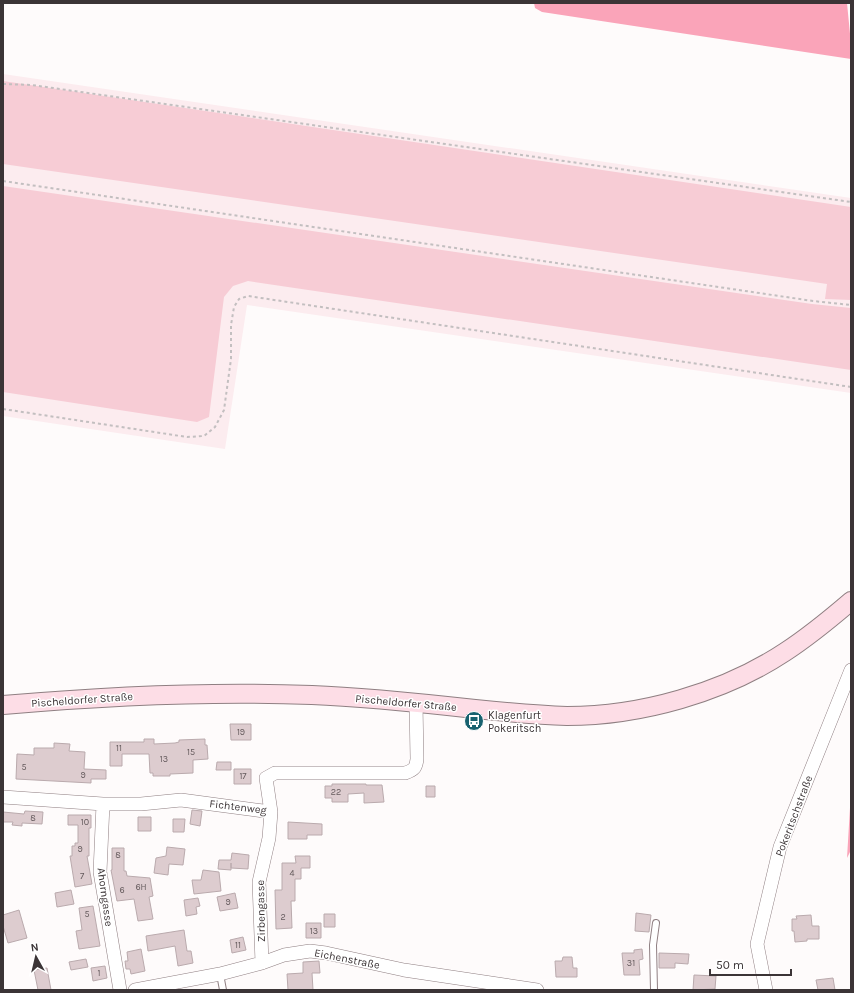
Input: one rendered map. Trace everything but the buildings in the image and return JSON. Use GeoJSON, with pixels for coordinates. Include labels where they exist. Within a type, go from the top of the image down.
{"type":"FeatureCollection","features":[{"type":"Feature","properties":{"kind":"main road","name":"Pischeldorfer Straße"},"geometry":{"type":"LineString","coordinates":[[3,706],[89,698],[206,693],[313,695],[568,716],[619,712],[661,704],[703,692],[744,675],[784,653],[851,601]]}},
{"type":"Feature","properties":{"kind":"street","name":"Pokeritschstraße"},"geometry":{"type":"LineString","coordinates":[[766,990],[757,944],[780,847],[851,670]]}},
{"type":"Feature","properties":{"kind":"street","name":"Fichtenweg"},"geometry":{"type":"LineString","coordinates":[[3,798],[103,804],[141,804],[180,800],[271,812],[266,778],[276,773],[405,772],[413,770],[417,759],[416,703]]}},
{"type":"Feature","properties":{"kind":"street","name":"Ahorngasse"},"geometry":{"type":"LineString","coordinates":[[103,804],[100,872],[120,990]]}},
{"type":"Feature","properties":{"kind":"street","name":"Zirbengasse"},"geometry":{"type":"LineString","coordinates":[[262,963],[259,882],[269,838],[271,812]]}},
{"type":"Feature","properties":{"kind":"street","name":"Eichenstraße"},"geometry":{"type":"LineString","coordinates":[[135,990],[220,974],[262,963],[284,955],[315,952],[404,970],[537,990]]}},
{"type":"Feature","properties":{"kind":"lane"},"geometry":{"type":"LineString","coordinates":[[654,990],[654,945],[656,923]]}},
{"type":"Feature","properties":{"kind":"lane"},"geometry":{"type":"LineString","coordinates":[[220,974],[223,990]]}},
{"type":"Feature","properties":{"kind":"path"},"geometry":{"type":"LineString","coordinates":[[3,84],[56,88],[851,202]]}},
{"type":"Feature","properties":{"kind":"path"},"geometry":{"type":"LineString","coordinates":[[3,181],[813,301],[851,305]]}},
{"type":"Feature","properties":{"kind":"path"},"geometry":{"type":"LineString","coordinates":[[3,409],[186,437],[204,436],[215,427],[224,410],[231,359],[231,325],[234,307],[239,299],[248,296],[851,387]]}},
{"type":"Feature","properties":{"kind":"shaded area"},"geometry":{"type":"Polygon","coordinates":[[[534,3],[847,3],[851,59],[542,12],[535,8],[534,3]]]}},
{"type":"Feature","properties":{"kind":"shaded area"},"geometry":{"type":"Polygon","coordinates":[[[3,74],[851,198],[851,393],[247,305],[225,449],[3,416],[3,74]]]}},
{"type":"Feature","properties":{"kind":"shaded area"},"geometry":{"type":"Polygon","coordinates":[[[3,81],[851,207],[851,300],[825,299],[827,284],[3,164],[3,81]]]}},
{"type":"Feature","properties":{"kind":"shaded area"},"geometry":{"type":"Polygon","coordinates":[[[3,186],[812,304],[851,308],[851,370],[248,281],[233,286],[224,297],[209,417],[197,422],[3,392],[3,186]]]}},
{"type":"Feature","properties":{"kind":"shaded area"},"geometry":{"type":"Polygon","coordinates":[[[851,791],[851,850],[847,858],[851,791]]]}},
{"type":"Feature","properties":{"kind":"place","name":"Klagenfurt Pokeritsch"},"geometry":{"type":"Point","coordinates":[474,721]}}]}
